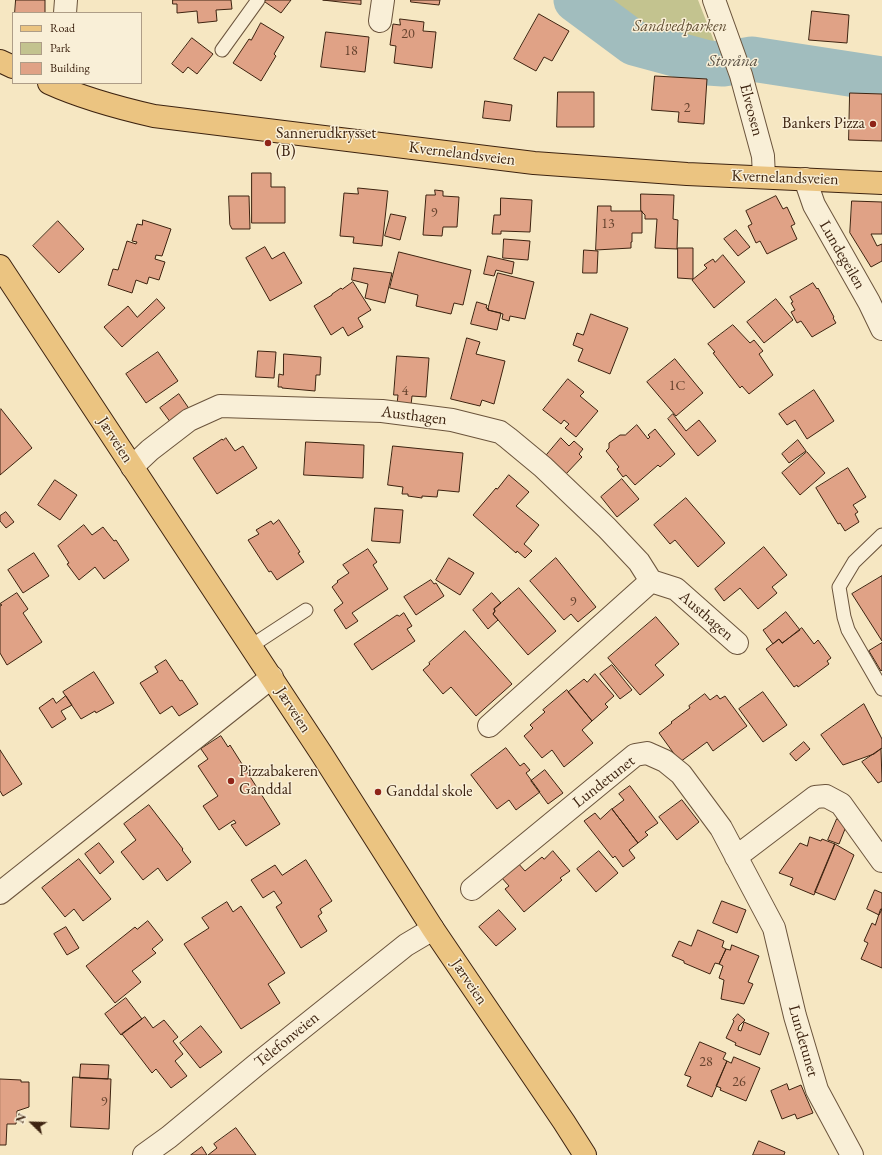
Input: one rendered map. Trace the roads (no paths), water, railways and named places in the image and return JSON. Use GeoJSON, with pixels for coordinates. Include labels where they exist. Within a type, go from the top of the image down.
{"type":"FeatureCollection","features":[{"type":"Feature","properties":{"kind":"main road"},"geometry":{"type":"LineString","coordinates":[[0,61],[12,67]]}},
{"type":"Feature","properties":{"kind":"main road","name":"Kvernelandsveien"},"geometry":{"type":"LineString","coordinates":[[58,85],[126,110],[154,116],[534,163],[622,170],[882,182]]}},
{"type":"Feature","properties":{"kind":"main road","name":"Jærveien"},"geometry":{"type":"LineString","coordinates":[[0,266],[272,677],[433,929],[585,1155]]}},
{"type":"Feature","properties":{"kind":"street"},"geometry":{"type":"LineString","coordinates":[[65,12],[66,0]]}},
{"type":"Feature","properties":{"kind":"street"},"geometry":{"type":"LineString","coordinates":[[380,21],[383,0]]}},
{"type":"Feature","properties":{"kind":"street","name":"Elveosen"},"geometry":{"type":"LineString","coordinates":[[714,0],[741,75],[763,156],[764,177]]}},
{"type":"Feature","properties":{"kind":"street","name":"Lundegeilen"},"geometry":{"type":"LineString","coordinates":[[805,179],[814,205],[869,302],[882,329]]}},
{"type":"Feature","properties":{"kind":"street","name":"Austhagen"},"geometry":{"type":"LineString","coordinates":[[132,466],[189,420],[220,406],[382,411],[452,420],[500,432],[543,467],[607,528],[639,562],[651,581],[676,589],[737,643]]}},
{"type":"Feature","properties":{"kind":"street"},"geometry":{"type":"LineString","coordinates":[[489,726],[651,581]]}},
{"type":"Feature","properties":{"kind":"street"},"geometry":{"type":"LineString","coordinates":[[0,893],[272,677]]}},
{"type":"Feature","properties":{"kind":"street","name":"Lundetunet"},"geometry":{"type":"LineString","coordinates":[[472,889],[636,756],[647,753],[665,761],[681,774],[721,828],[774,928],[795,1016],[817,1090],[852,1155]]}},
{"type":"Feature","properties":{"kind":"street"},"geometry":{"type":"LineString","coordinates":[[736,857],[815,797],[826,796],[841,804],[882,861]]}},
{"type":"Feature","properties":{"kind":"street","name":"Telefonveien"},"geometry":{"type":"LineString","coordinates":[[144,1155],[169,1137],[406,945],[433,929]]}},
{"type":"Feature","properties":{"kind":"lane"},"geometry":{"type":"LineString","coordinates":[[222,50],[258,0]]}},
{"type":"Feature","properties":{"kind":"lane"},"geometry":{"type":"LineString","coordinates":[[882,535],[854,562],[840,587],[844,617],[848,630],[882,689]]}},
{"type":"Feature","properties":{"kind":"lane"},"geometry":{"type":"LineString","coordinates":[[251,646],[306,610]]}},
{"type":"Feature","properties":{"kind":"waterway","name":"Storåna"},"geometry":{"type":"LineString","coordinates":[[576,0],[634,43],[708,63],[723,64],[752,59],[882,79]]}},
{"type":"Feature","properties":{"kind":"place","name":"Bankers Pizza"},"geometry":{"type":"Point","coordinates":[873,124]}},
{"type":"Feature","properties":{"kind":"place","name":"Sannerudkrysset (B)"},"geometry":{"type":"Point","coordinates":[268,143]}},
{"type":"Feature","properties":{"kind":"place","name":"Pizzabakeren Ganddal"},"geometry":{"type":"Point","coordinates":[231,781]}},
{"type":"Feature","properties":{"kind":"place","name":"Ganddal skole"},"geometry":{"type":"Point","coordinates":[378,792]}},
{"type":"Feature","properties":{"kind":"park label","name":"Sandvedparken"},"geometry":{"type":"Point","coordinates":[680,27]}}]}
